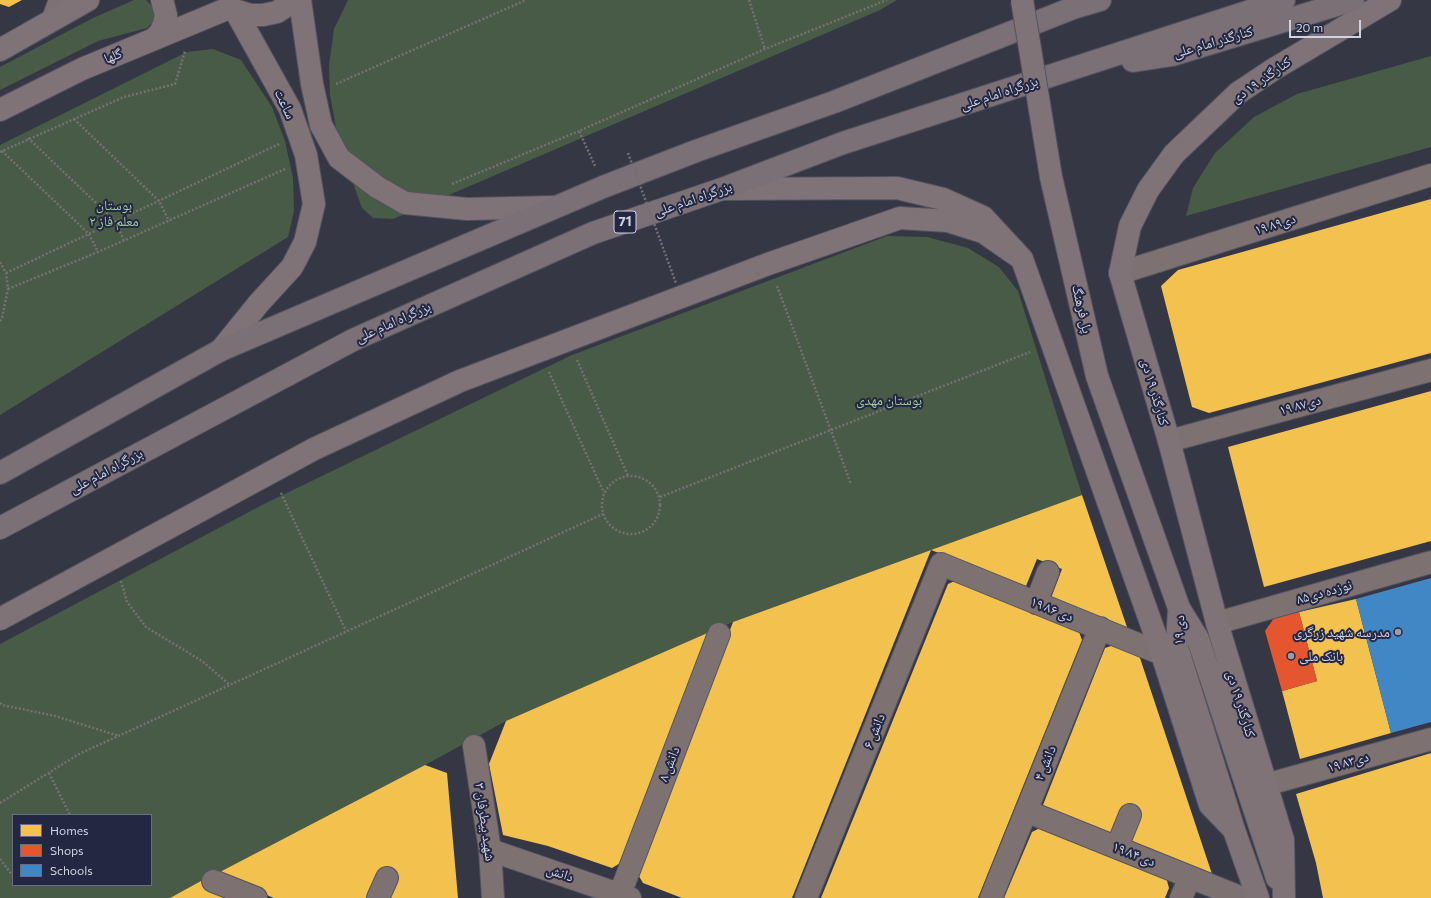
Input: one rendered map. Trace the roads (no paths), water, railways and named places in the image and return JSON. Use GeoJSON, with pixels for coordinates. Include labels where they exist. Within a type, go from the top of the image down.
{"type":"FeatureCollection","features":[{"type":"Feature","properties":{"kind":"highway"},"geometry":{"type":"LineString","coordinates":[[0,473],[221,350],[555,207],[696,151],[834,102],[1080,4],[1100,0]]}},
{"type":"Feature","properties":{"kind":"highway","name":"بزرگراه امام علی"},"geometry":{"type":"LineString","coordinates":[[0,528],[353,340],[593,234],[722,189],[843,143],[1284,0]]}},
{"type":"Feature","properties":{"kind":"highway","name":"کنارگذر امام علی"},"geometry":{"type":"LineString","coordinates":[[1070,70],[1172,55],[1353,0]]}},
{"type":"Feature","properties":{"kind":"main road"},"geometry":{"type":"LineString","coordinates":[[0,50],[56,10],[88,0]]}},
{"type":"Feature","properties":{"kind":"main road"},"geometry":{"type":"LineString","coordinates":[[154,39],[160,33],[166,15],[162,0]]}},
{"type":"Feature","properties":{"kind":"main road"},"geometry":{"type":"LineString","coordinates":[[228,7],[250,15],[263,15],[277,12],[294,0]]}},
{"type":"Feature","properties":{"kind":"main road","name":"ساعت"},"geometry":{"type":"LineString","coordinates":[[300,0],[314,93],[321,125],[339,158],[377,187],[405,203],[467,209],[555,207]]}},
{"type":"Feature","properties":{"kind":"main road","name":"پل فرهنگ"},"geometry":{"type":"LineString","coordinates":[[1022,0],[1050,177],[1097,376],[1180,608]]}},
{"type":"Feature","properties":{"kind":"main road","name":"کنارگذر ۱۹ دی"},"geometry":{"type":"LineString","coordinates":[[1284,898],[1283,840],[1265,785],[1217,623],[1169,441],[1120,273],[1130,226],[1148,190],[1174,154],[1238,93],[1274,69],[1390,0]]}},
{"type":"Feature","properties":{"kind":"main road","name":"گلها"},"geometry":{"type":"LineString","coordinates":[[0,110],[82,68],[193,24],[228,7]]}},
{"type":"Feature","properties":{"kind":"main road","name":"ساعت"},"geometry":{"type":"LineString","coordinates":[[221,350],[259,303],[292,267],[305,242],[314,204],[306,160],[290,109],[228,7]]}},
{"type":"Feature","properties":{"kind":"main road"},"geometry":{"type":"LineString","coordinates":[[722,189],[897,188],[943,199],[983,217],[1022,259],[1162,654],[1210,805],[1234,830]]}},
{"type":"Feature","properties":{"kind":"main road"},"geometry":{"type":"LineString","coordinates":[[0,619],[314,449],[460,381],[768,264],[900,218],[948,221],[983,232],[1022,259]]}},
{"type":"Feature","properties":{"kind":"main road","name":"۱۹ دی"},"geometry":{"type":"LineString","coordinates":[[1180,608],[1177,647],[1234,830],[1258,898]]}},
{"type":"Feature","properties":{"kind":"main road","name":"۱۹ دی"},"geometry":{"type":"LineString","coordinates":[[1180,608],[1198,639],[1284,898]]}},
{"type":"Feature","properties":{"kind":"street","name":"۱۹ دی۸۹"},"geometry":{"type":"LineString","coordinates":[[1120,273],[1431,175]]}},
{"type":"Feature","properties":{"kind":"street","name":"۱۹ دی۸۷"},"geometry":{"type":"LineString","coordinates":[[1169,441],[1431,370]]}},
{"type":"Feature","properties":{"kind":"street","name":"نوزده دی۸۵"},"geometry":{"type":"LineString","coordinates":[[1217,623],[1431,562]]}},
{"type":"Feature","properties":{"kind":"street","name":"۱۹ دی ۸۶"},"geometry":{"type":"LineString","coordinates":[[941,564],[1162,654]]}},
{"type":"Feature","properties":{"kind":"street","name":"۶ دانش"},"geometry":{"type":"LineString","coordinates":[[806,898],[941,564]]}},
{"type":"Feature","properties":{"kind":"street"},"geometry":{"type":"LineString","coordinates":[[1036,603],[1048,572]]}},
{"type":"Feature","properties":{"kind":"street","name":"دانش ۴"},"geometry":{"type":"LineString","coordinates":[[991,898],[1100,628]]}},
{"type":"Feature","properties":{"kind":"street","name":"دانش ۸"},"geometry":{"type":"LineString","coordinates":[[625,896],[719,634]]}},
{"type":"Feature","properties":{"kind":"street","name":"۱۹ دی۸۳"},"geometry":{"type":"LineString","coordinates":[[1265,785],[1431,738]]}},
{"type":"Feature","properties":{"kind":"street","name":"شهید بیطرفان ۳"},"geometry":{"type":"LineString","coordinates":[[474,746],[490,850],[493,898]]}},
{"type":"Feature","properties":{"kind":"street","name":"۱۹ دی ۸۴"},"geometry":{"type":"LineString","coordinates":[[1026,811],[1242,898]]}},
{"type":"Feature","properties":{"kind":"street"},"geometry":{"type":"LineString","coordinates":[[1117,847],[1130,815]]}},
{"type":"Feature","properties":{"kind":"street","name":"دانش"},"geometry":{"type":"LineString","coordinates":[[490,850],[625,896]]}},
{"type":"Feature","properties":{"kind":"street"},"geometry":{"type":"LineString","coordinates":[[1181,898],[1190,877]]}},
{"type":"Feature","properties":{"kind":"street"},"geometry":{"type":"LineString","coordinates":[[378,898],[386,878]]}},
{"type":"Feature","properties":{"kind":"street"},"geometry":{"type":"LineString","coordinates":[[213,881],[256,898]]}},
{"type":"Feature","properties":{"kind":"place","name":"مدرسه شهید زرگری"},"geometry":{"type":"Point","coordinates":[1398,632]}},
{"type":"Feature","properties":{"kind":"place","name":"بانک ملی"},"geometry":{"type":"Point","coordinates":[1291,656]}},
{"type":"Feature","properties":{"kind":"park label","name":"بوستان معلم فاز ۲"},"geometry":{"type":"Point","coordinates":[114,214]}},
{"type":"Feature","properties":{"kind":"park label","name":"بوستان مهدی"},"geometry":{"type":"Point","coordinates":[889,400]}}]}
